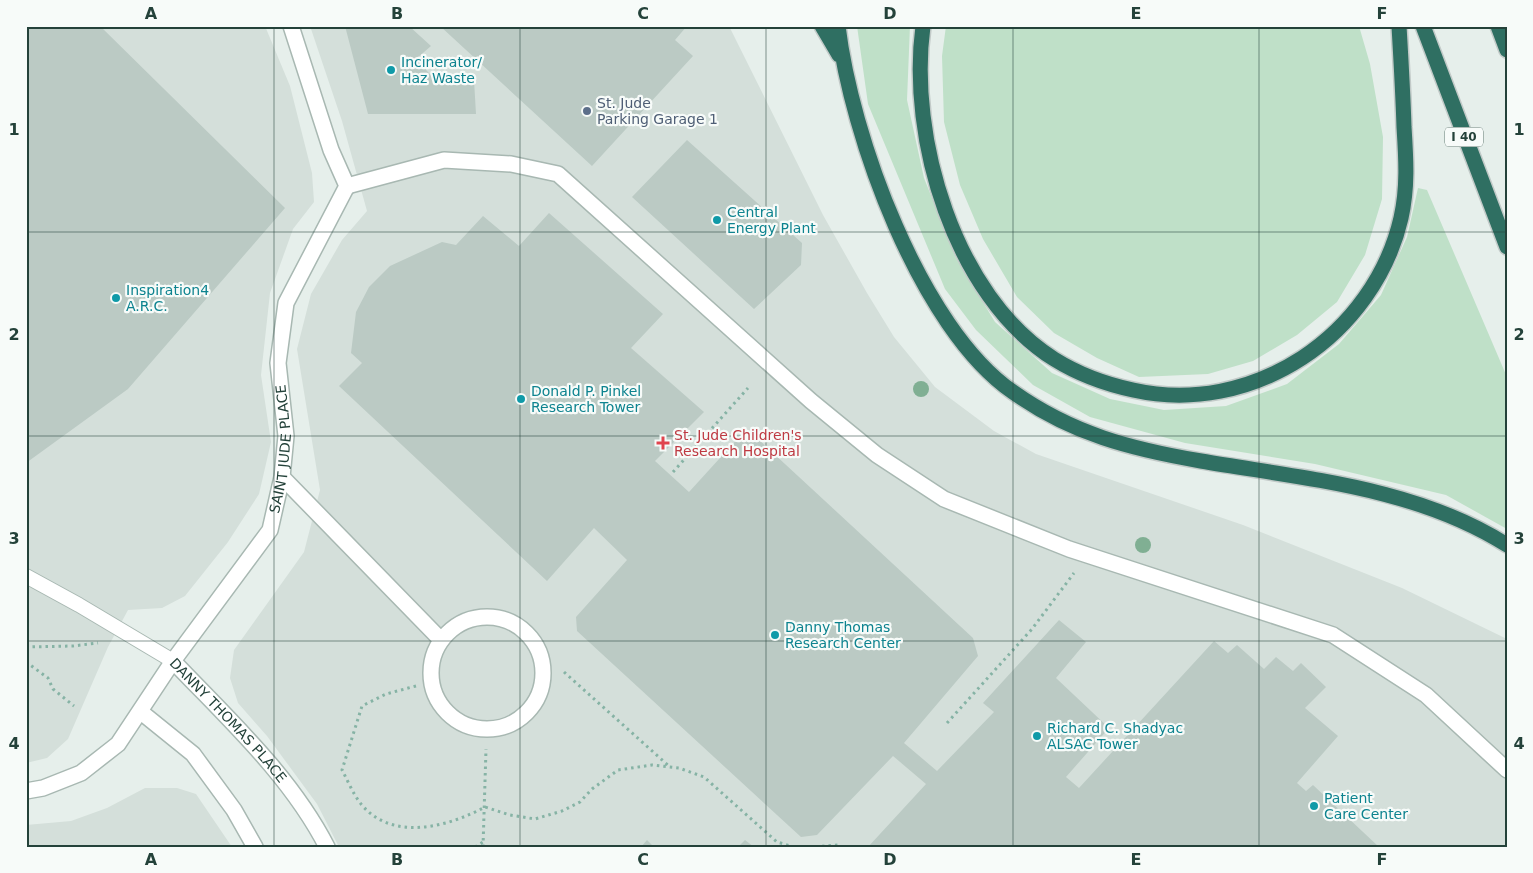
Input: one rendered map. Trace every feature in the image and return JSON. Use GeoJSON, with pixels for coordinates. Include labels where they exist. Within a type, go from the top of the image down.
{"type":"FeatureCollection","features":[{"type":"Feature","properties":{"kind":"highway"},"geometry":{"type":"LineString","coordinates":[[822,26],[842,60]]}},
{"type":"Feature","properties":{"kind":"highway"},"geometry":{"type":"LineString","coordinates":[[838,26],[842,60],[855,112],[871,162],[909,253],[948,322],[968,349],[1011,391],[1061,421],[1098,438],[1198,460],[1374,490],[1449,514],[1481,529],[1507,545]]}},
{"type":"Feature","properties":{"kind":"highway"},"geometry":{"type":"LineString","coordinates":[[923,26],[920,80],[922,114],[932,165],[955,233],[974,271],[996,305],[1022,333],[1052,358],[1085,375],[1119,387],[1153,395],[1182,396],[1223,392],[1258,381],[1289,366],[1318,347],[1346,322],[1378,277],[1390,252],[1401,218],[1407,181],[1399,26]]}},
{"type":"Feature","properties":{"kind":"highway","name":"I 40"},"geometry":{"type":"LineString","coordinates":[[1423,26],[1507,247]]}},
{"type":"Feature","properties":{"kind":"highway"},"geometry":{"type":"LineString","coordinates":[[1498,26],[1507,50]]}},
{"type":"Feature","properties":{"kind":"street"},"geometry":{"type":"LineString","coordinates":[[291,26],[331,150],[347,186],[444,160],[511,164],[558,174],[763,360],[877,455],[944,499],[1086,555],[1333,635],[1426,695],[1507,770]]}},
{"type":"Feature","properties":{"kind":"street","name":"SAINT JUDE PLACE"},"geometry":{"type":"LineString","coordinates":[[26,791],[43,788],[81,773],[118,744],[173,662],[270,530],[282,477],[286,428],[278,363],[286,303],[347,186]]}},
{"type":"Feature","properties":{"kind":"street"},"geometry":{"type":"LineString","coordinates":[[282,477],[441,640]]}},
{"type":"Feature","properties":{"kind":"street"},"geometry":{"type":"LineString","coordinates":[[482,616],[502,618],[524,631],[536,646],[543,665],[539,695],[530,710],[515,722],[496,729],[477,729],[451,717],[442,708],[433,690],[430,671],[432,657],[441,640],[455,626],[482,616]]}},
{"type":"Feature","properties":{"kind":"street","name":"DANNY THOMAS PLACE"},"geometry":{"type":"LineString","coordinates":[[173,662],[272,765],[320,832],[327,847]]}},
{"type":"Feature","properties":{"kind":"street"},"geometry":{"type":"LineString","coordinates":[[141,712],[193,754],[234,810],[255,847]]}},
{"type":"Feature","properties":{"kind":"lane","name":"DANNY THOMAS PLACE"},"geometry":{"type":"LineString","coordinates":[[26,576],[79,605],[173,662]]}},
{"type":"Feature","properties":{"kind":"path"},"geometry":{"type":"LineString","coordinates":[[673,472],[748,388]]}},
{"type":"Feature","properties":{"kind":"path"},"geometry":{"type":"LineString","coordinates":[[947,723],[1032,629],[1059,596],[1086,555]]}},
{"type":"Feature","properties":{"kind":"path"},"geometry":{"type":"LineString","coordinates":[[26,647],[73,646],[98,643]]}},
{"type":"Feature","properties":{"kind":"path"},"geometry":{"type":"LineString","coordinates":[[26,662],[48,678],[53,689],[74,706]]}},
{"type":"Feature","properties":{"kind":"path"},"geometry":{"type":"LineString","coordinates":[[564,672],[670,767]]}},
{"type":"Feature","properties":{"kind":"path"},"geometry":{"type":"LineString","coordinates":[[416,686],[386,694],[362,706],[342,770],[361,804],[387,824],[414,828],[448,823],[485,807],[510,815],[535,819],[562,812],[580,802],[592,789],[618,770],[652,765],[670,767],[704,777],[777,842],[794,847]]}},
{"type":"Feature","properties":{"kind":"path"},"geometry":{"type":"LineString","coordinates":[[475,847],[483,844],[486,749]]}},
{"type":"Feature","properties":{"kind":"path"},"geometry":{"type":"LineString","coordinates":[[809,847],[839,845]]}},
{"type":"Feature","properties":{"kind":"shaded area"},"geometry":{"type":"Polygon","coordinates":[[[26,26],[265,26],[290,86],[312,173],[314,202],[293,229],[270,293],[261,375],[271,442],[259,494],[228,542],[185,596],[162,608],[128,610],[108,647],[68,739],[47,758],[26,763],[26,26]]]}},
{"type":"Feature","properties":{"kind":"shaded area","name":"St. Jude Children's Research Hospital"},"geometry":{"type":"Polygon","coordinates":[[[310,26],[729,26],[823,215],[867,293],[894,337],[935,387],[994,431],[1036,454],[1243,525],[1402,588],[1507,639],[1507,847],[339,847],[317,804],[267,736],[238,703],[230,678],[234,650],[304,552],[320,490],[297,349],[311,294],[342,240],[367,211],[342,121],[310,26]]]}},
{"type":"Feature","properties":{"kind":"shaded area"},"geometry":{"type":"Polygon","coordinates":[[[145,788],[177,788],[196,794],[232,847],[26,847],[26,825],[71,821],[107,808],[145,788]]]}},
{"type":"Feature","properties":{"kind":"green space"},"geometry":{"type":"Polygon","coordinates":[[[857,26],[910,26],[907,100],[924,178],[956,258],[995,322],[1052,373],[1110,399],[1164,410],[1226,406],[1287,384],[1339,344],[1381,295],[1407,237],[1418,188],[1427,190],[1507,377],[1507,529],[1446,495],[1315,464],[1185,443],[1090,417],[1033,385],[976,330],[945,289],[868,104],[857,26]]]}},
{"type":"Feature","properties":{"kind":"green space"},"geometry":{"type":"Polygon","coordinates":[[[946,26],[1359,26],[1370,64],[1383,137],[1382,199],[1365,255],[1337,302],[1297,335],[1253,361],[1208,374],[1139,377],[1097,358],[1054,333],[1017,297],[983,239],[960,185],[944,122],[942,56],[946,26]]]}},
{"type":"Feature","properties":{"kind":"building","name":"Inspiration4 A.R.C."},"geometry":{"type":"Polygon","coordinates":[[[26,26],[100,26],[285,208],[128,389],[26,463],[26,26]]]}},
{"type":"Feature","properties":{"kind":"building","name":"Incinerator/ Haz Waste"},"geometry":{"type":"Polygon","coordinates":[[[345,26],[409,26],[431,46],[416,59],[439,84],[474,80],[476,114],[368,114],[345,26]]]}},
{"type":"Feature","properties":{"kind":"building","name":"St. Jude Parking Garage 1"},"geometry":{"type":"Polygon","coordinates":[[[440,26],[687,26],[675,40],[693,56],[592,166],[440,26]]]}},
{"type":"Feature","properties":{"kind":"building","name":"Central Energy Plant"},"geometry":{"type":"Polygon","coordinates":[[[687,140],[802,243],[801,265],[754,309],[632,197],[687,140]]]}},
{"type":"Feature","properties":{"kind":"building"},"geometry":{"type":"Polygon","coordinates":[[[549,213],[663,314],[631,348],[704,412],[655,461],[689,492],[740,436],[757,438],[973,638],[978,656],[904,743],[937,771],[994,712],[983,703],[1059,620],[1086,642],[1056,678],[1109,728],[1066,777],[1079,788],[1214,641],[1228,653],[1237,645],[1264,669],[1276,657],[1293,671],[1301,663],[1326,687],[1305,708],[1338,736],[1297,783],[1306,791],[1313,785],[1379,847],[868,847],[926,784],[893,756],[817,835],[801,837],[577,631],[576,617],[627,560],[594,528],[547,581],[339,386],[362,363],[351,353],[356,312],[369,287],[390,266],[442,242],[456,245],[483,216],[519,246],[549,213]]]}},
{"type":"Feature","properties":{"kind":"building"},"geometry":{"type":"Polygon","coordinates":[[[647,840],[654,847],[641,847],[647,840]]]}},
{"type":"Feature","properties":{"kind":"building"},"geometry":{"type":"Polygon","coordinates":[[[745,840],[754,847],[738,847],[745,840]]]}},
{"type":"Feature","properties":{"kind":"place","name":"Incinerator/ Haz Waste"},"geometry":{"type":"Point","coordinates":[391,70]}},
{"type":"Feature","properties":{"kind":"place","name":"St. Jude Parking Garage 1"},"geometry":{"type":"Point","coordinates":[587,111]}},
{"type":"Feature","properties":{"kind":"place","name":"Central Energy Plant"},"geometry":{"type":"Point","coordinates":[717,220]}},
{"type":"Feature","properties":{"kind":"place","name":"Inspiration4 A.R.C."},"geometry":{"type":"Point","coordinates":[116,298]}},
{"type":"Feature","properties":{"kind":"place","name":"Donald P. Pinkel Research Tower"},"geometry":{"type":"Point","coordinates":[521,399]}},
{"type":"Feature","properties":{"kind":"place","name":"St. Jude Children's Research Hospital"},"geometry":{"type":"Point","coordinates":[663,443]}},
{"type":"Feature","properties":{"kind":"place","name":"Danny Thomas Research Center"},"geometry":{"type":"Point","coordinates":[775,635]}},
{"type":"Feature","properties":{"kind":"place","name":"Richard C. Shadyac ALSAC Tower"},"geometry":{"type":"Point","coordinates":[1037,736]}},
{"type":"Feature","properties":{"kind":"place","name":"Patient Care Center"},"geometry":{"type":"Point","coordinates":[1314,806]}}]}
